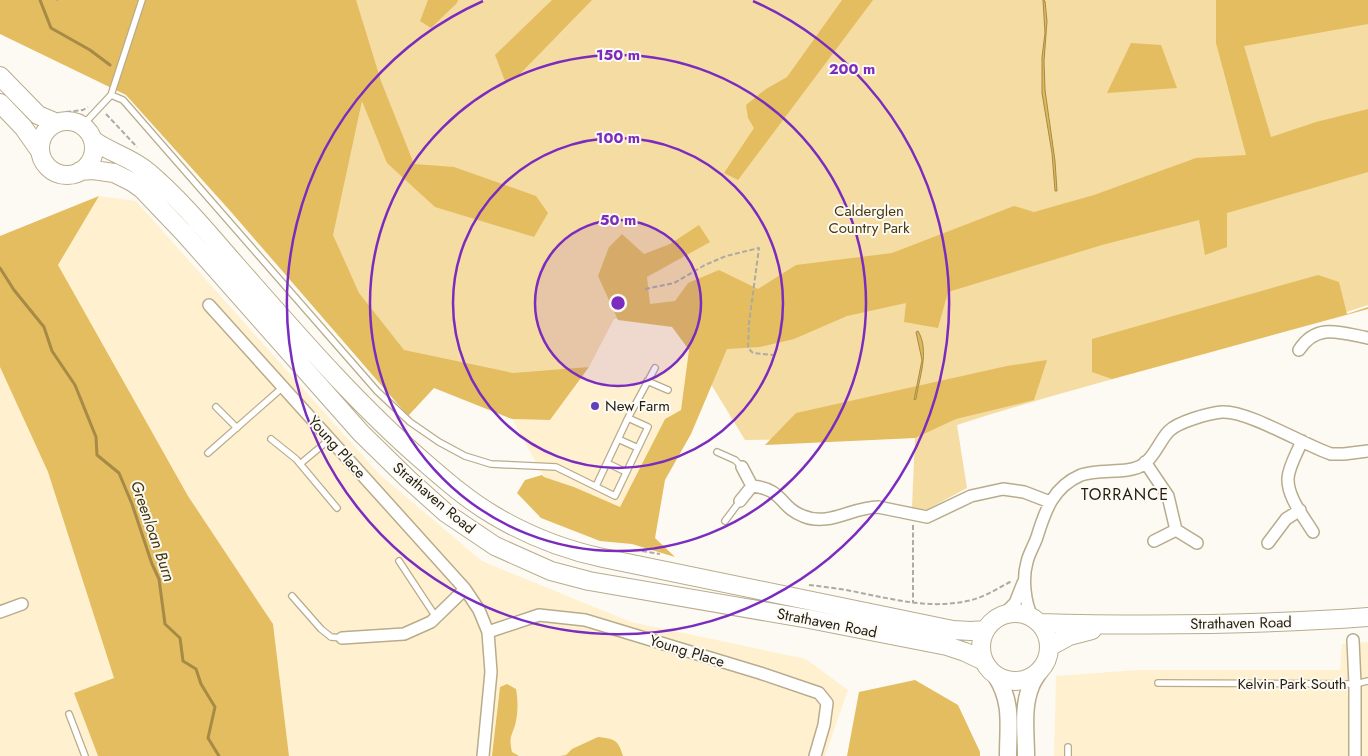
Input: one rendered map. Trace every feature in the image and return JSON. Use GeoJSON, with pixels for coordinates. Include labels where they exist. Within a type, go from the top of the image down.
{"type":"FeatureCollection","features":[{"type":"Feature","properties":{"kind":"main road"},"geometry":{"type":"LineString","coordinates":[[0,76],[38,115],[71,122],[88,133],[94,149],[92,158],[87,166],[80,171],[63,175],[48,167],[40,151],[23,127],[0,103]]}},
{"type":"Feature","properties":{"kind":"main road"},"geometry":{"type":"LineString","coordinates":[[40,151],[44,134],[59,118]]}},
{"type":"Feature","properties":{"kind":"main road","name":"Strathaven Road"},"geometry":{"type":"LineString","coordinates":[[88,133],[104,148],[131,159],[149,172],[204,229],[299,336],[376,417],[467,497],[509,524],[573,551],[603,558],[953,630],[971,632],[985,630]]}},
{"type":"Feature","properties":{"kind":"main road","name":"Strathaven Road"},"geometry":{"type":"LineString","coordinates":[[80,171],[93,170],[114,173],[142,189],[184,233],[361,433],[446,513],[495,546],[533,565],[589,581],[809,619],[947,646],[984,661]]}},
{"type":"Feature","properties":{"kind":"main road"},"geometry":{"type":"LineString","coordinates":[[1004,614],[1023,614],[1036,620],[1046,634],[1049,647],[1048,655],[1041,669],[1032,677],[1020,681],[996,676],[984,661],[980,649],[985,630],[993,620],[1004,614]]}},
{"type":"Feature","properties":{"kind":"main road","name":"Strathaven Road"},"geometry":{"type":"LineString","coordinates":[[1036,620],[1115,625],[1305,622],[1368,617]]}},
{"type":"Feature","properties":{"kind":"main road","name":"Strathaven Road"},"geometry":{"type":"LineString","coordinates":[[1049,647],[1069,636],[1115,625]]}},
{"type":"Feature","properties":{"kind":"street","name":"Young Place"},"geometry":{"type":"LineString","coordinates":[[209,305],[465,589],[479,610],[488,632],[491,672],[483,756]]}},
{"type":"Feature","properties":{"kind":"street"},"geometry":{"type":"LineString","coordinates":[[1299,350],[1306,340],[1319,333],[1343,333],[1368,338]]}},
{"type":"Feature","properties":{"kind":"street"},"geometry":{"type":"LineString","coordinates":[[1036,620],[1026,601],[1027,560],[1036,540],[1046,508],[1050,502],[1067,484],[1079,476],[1090,472],[1134,468],[1145,462],[1170,430],[1181,424],[1222,412],[1247,417],[1331,454],[1368,451]]}},
{"type":"Feature","properties":{"kind":"street"},"geometry":{"type":"LineString","coordinates":[[1302,441],[1290,468],[1288,487],[1313,532]]}},
{"type":"Feature","properties":{"kind":"street"},"geometry":{"type":"LineString","coordinates":[[1145,462],[1168,496],[1176,530],[1197,543]]}},
{"type":"Feature","properties":{"kind":"street"},"geometry":{"type":"LineString","coordinates":[[742,467],[752,486]]}},
{"type":"Feature","properties":{"kind":"street"},"geometry":{"type":"LineString","coordinates":[[752,486],[772,490],[791,510],[803,517],[818,520],[831,519],[871,507],[927,517],[971,496],[1004,489],[1024,492],[1050,502]]}},
{"type":"Feature","properties":{"kind":"street"},"geometry":{"type":"LineString","coordinates":[[740,501],[752,486]]}},
{"type":"Feature","properties":{"kind":"street"},"geometry":{"type":"LineString","coordinates":[[1268,543],[1286,519],[1300,510]]}},
{"type":"Feature","properties":{"kind":"street"},"geometry":{"type":"LineString","coordinates":[[1154,541],[1176,530]]}},
{"type":"Feature","properties":{"kind":"street"},"geometry":{"type":"LineString","coordinates":[[1004,614],[1016,603],[1026,574]]}},
{"type":"Feature","properties":{"kind":"street"},"geometry":{"type":"LineString","coordinates":[[342,638],[404,634],[431,622],[465,589]]}},
{"type":"Feature","properties":{"kind":"street"},"geometry":{"type":"LineString","coordinates":[[0,612],[22,604]]}},
{"type":"Feature","properties":{"kind":"street","name":"Young Place"},"geometry":{"type":"LineString","coordinates":[[488,632],[539,615],[585,620],[760,673],[819,693],[828,703],[815,756]]}},
{"type":"Feature","properties":{"kind":"street"},"geometry":{"type":"LineString","coordinates":[[1353,640],[1355,684]]}},
{"type":"Feature","properties":{"kind":"street"},"geometry":{"type":"LineString","coordinates":[[1026,756],[1026,710],[1028,697],[1031,685],[1041,669]]}},
{"type":"Feature","properties":{"kind":"street"},"geometry":{"type":"LineString","coordinates":[[996,676],[1006,693],[1008,704],[1008,756]]}},
{"type":"Feature","properties":{"kind":"street","name":"Kelvin Park South"},"geometry":{"type":"LineString","coordinates":[[1355,684],[1355,756]]}},
{"type":"Feature","properties":{"kind":"lane"},"geometry":{"type":"LineString","coordinates":[[88,133],[100,108],[111,95],[142,0]]}},
{"type":"Feature","properties":{"kind":"lane"},"geometry":{"type":"LineString","coordinates":[[111,95],[123,100],[363,375],[410,422],[439,442],[471,458],[491,464],[556,467],[615,496],[648,427],[628,418]]}},
{"type":"Feature","properties":{"kind":"lane"},"geometry":{"type":"LineString","coordinates":[[596,486],[654,368]]}},
{"type":"Feature","properties":{"kind":"lane"},"geometry":{"type":"LineString","coordinates":[[647,381],[668,390]]}},
{"type":"Feature","properties":{"kind":"lane"},"geometry":{"type":"LineString","coordinates":[[208,453],[283,387]]}},
{"type":"Feature","properties":{"kind":"lane"},"geometry":{"type":"LineString","coordinates":[[216,407],[237,428]]}},
{"type":"Feature","properties":{"kind":"lane"},"geometry":{"type":"LineString","coordinates":[[271,439],[300,464],[337,508]]}},
{"type":"Feature","properties":{"kind":"lane"},"geometry":{"type":"LineString","coordinates":[[300,464],[330,439]]}},
{"type":"Feature","properties":{"kind":"lane"},"geometry":{"type":"LineString","coordinates":[[618,439],[638,448]]}},
{"type":"Feature","properties":{"kind":"lane"},"geometry":{"type":"LineString","coordinates":[[717,452],[735,460],[742,467]]}},
{"type":"Feature","properties":{"kind":"lane"},"geometry":{"type":"LineString","coordinates":[[607,463],[626,472]]}},
{"type":"Feature","properties":{"kind":"lane"},"geometry":{"type":"LineString","coordinates":[[725,521],[740,501]]}},
{"type":"Feature","properties":{"kind":"lane"},"geometry":{"type":"LineString","coordinates":[[399,561],[436,617]]}},
{"type":"Feature","properties":{"kind":"lane"},"geometry":{"type":"LineString","coordinates":[[292,596],[321,630],[331,637],[342,638]]}},
{"type":"Feature","properties":{"kind":"lane"},"geometry":{"type":"LineString","coordinates":[[1355,684],[1368,681]]}},
{"type":"Feature","properties":{"kind":"lane","name":"Kelvin Park South"},"geometry":{"type":"LineString","coordinates":[[1158,683],[1355,684]]}},
{"type":"Feature","properties":{"kind":"lane"},"geometry":{"type":"LineString","coordinates":[[69,714],[85,756]]}},
{"type":"Feature","properties":{"kind":"lane"},"geometry":{"type":"LineString","coordinates":[[1068,747],[1068,756]]}},
{"type":"Feature","properties":{"kind":"path"},"geometry":{"type":"LineString","coordinates":[[59,118],[94,104],[100,108]]}},
{"type":"Feature","properties":{"kind":"path"},"geometry":{"type":"LineString","coordinates":[[645,289],[674,283],[705,265],[726,256],[759,248],[749,323],[748,348],[753,353],[773,355]]}},
{"type":"Feature","properties":{"kind":"path"},"geometry":{"type":"LineString","coordinates":[[913,515],[913,603]]}},
{"type":"Feature","properties":{"kind":"path"},"geometry":{"type":"LineString","coordinates":[[640,550],[667,556]]}},
{"type":"Feature","properties":{"kind":"path"},"geometry":{"type":"LineString","coordinates":[[806,584],[913,603],[933,604],[969,601],[1026,574]]}},
{"type":"Feature","properties":{"kind":"shaded area"},"geometry":{"type":"Polygon","coordinates":[[[0,0],[356,0],[381,81],[414,164],[454,167],[536,196],[548,213],[534,237],[435,207],[387,163],[362,101],[333,235],[359,293],[404,350],[513,373],[589,367],[550,420],[512,419],[434,388],[408,416],[232,213],[126,95],[0,34],[0,0]]]}},
{"type":"Feature","properties":{"kind":"shaded area"},"geometry":{"type":"Polygon","coordinates":[[[428,0],[458,0],[431,28],[420,21],[428,0]]]}},
{"type":"Feature","properties":{"kind":"shaded area"},"geometry":{"type":"Polygon","coordinates":[[[552,0],[592,0],[517,77],[505,81],[495,55],[552,0]]]}},
{"type":"Feature","properties":{"kind":"shaded area"},"geometry":{"type":"Polygon","coordinates":[[[842,0],[873,0],[738,180],[724,173],[754,128],[748,118],[746,105],[766,89],[787,77],[842,0]]]}},
{"type":"Feature","properties":{"kind":"shaded area"},"geometry":{"type":"Polygon","coordinates":[[[1043,0],[1045,1],[1047,21],[1044,61],[1045,90],[1055,161],[1057,191],[1055,191],[1052,153],[1042,93],[1042,57],[1045,33],[1043,0]]]}},
{"type":"Feature","properties":{"kind":"shaded area"},"geometry":{"type":"Polygon","coordinates":[[[1216,0],[1368,0],[1368,24],[1244,46],[1271,137],[1316,122],[1368,109],[1368,172],[1227,213],[1227,247],[1205,255],[1199,220],[1102,245],[948,292],[938,328],[904,322],[906,303],[847,316],[794,339],[760,347],[727,349],[691,434],[665,480],[655,538],[675,557],[632,544],[600,541],[541,518],[517,493],[525,480],[542,475],[620,507],[665,419],[681,410],[689,350],[672,327],[618,320],[598,276],[609,247],[622,234],[644,254],[670,244],[699,225],[710,242],[647,277],[650,304],[675,301],[688,283],[719,270],[758,289],[796,265],[892,253],[1014,206],[1034,212],[1094,195],[1196,158],[1246,155],[1216,43],[1216,0]]]}},
{"type":"Feature","properties":{"kind":"shaded area"},"geometry":{"type":"Polygon","coordinates":[[[1131,43],[1161,45],[1177,88],[1107,93],[1131,43]]]}},
{"type":"Feature","properties":{"kind":"shaded area"},"geometry":{"type":"Polygon","coordinates":[[[99,196],[136,201],[379,474],[482,561],[631,622],[806,659],[848,690],[825,756],[289,756],[273,624],[188,496],[58,265],[99,196]]]}},
{"type":"Feature","properties":{"kind":"shaded area"},"geometry":{"type":"Polygon","coordinates":[[[99,196],[58,265],[188,496],[273,624],[289,756],[98,756],[74,693],[114,678],[48,472],[0,367],[0,236],[99,196]]]}},
{"type":"Feature","properties":{"kind":"shaded area"},"geometry":{"type":"Polygon","coordinates":[[[1318,275],[1339,282],[1347,314],[1368,307],[1368,309],[1112,379],[1092,372],[1092,339],[1318,275]]]}},
{"type":"Feature","properties":{"kind":"shaded area"},"geometry":{"type":"Polygon","coordinates":[[[614,319],[672,327],[689,351],[681,410],[665,419],[620,508],[574,487],[544,477],[512,419],[550,420],[589,367],[614,319]]]}},
{"type":"Feature","properties":{"kind":"shaded area"},"geometry":{"type":"Polygon","coordinates":[[[918,331],[923,347],[923,356],[916,399],[914,400],[922,360],[916,332],[918,331]]]}},
{"type":"Feature","properties":{"kind":"shaded area"},"geometry":{"type":"Polygon","coordinates":[[[1047,360],[1034,400],[956,419],[915,438],[765,445],[796,413],[1007,366],[1047,360]]]}},
{"type":"Feature","properties":{"kind":"shaded area"},"geometry":{"type":"Polygon","coordinates":[[[0,367],[48,472],[114,678],[74,693],[98,756],[0,756],[0,367]]]}},
{"type":"Feature","properties":{"kind":"shaded area"},"geometry":{"type":"Polygon","coordinates":[[[1368,642],[1368,756],[1054,756],[1056,676],[1137,670],[1340,670],[1342,644],[1368,642]]]}},
{"type":"Feature","properties":{"kind":"shaded area"},"geometry":{"type":"Polygon","coordinates":[[[915,680],[958,705],[980,752],[980,756],[847,756],[859,692],[915,680]]]}},
{"type":"Feature","properties":{"kind":"shaded area"},"geometry":{"type":"Polygon","coordinates":[[[507,684],[516,689],[517,713],[511,742],[512,752],[519,756],[492,756],[500,687],[507,684]]]}},
{"type":"Feature","properties":{"kind":"shaded area"},"geometry":{"type":"Polygon","coordinates":[[[598,737],[615,741],[623,756],[560,756],[566,755],[572,749],[598,737]]]}},
{"type":"Feature","properties":{"kind":"green space","name":"Calderglen Country Park"},"geometry":{"type":"Polygon","coordinates":[[[0,0],[1368,0],[1368,305],[1266,337],[1060,394],[957,425],[967,488],[926,510],[912,507],[915,438],[745,440],[672,320],[614,319],[589,367],[566,371],[519,373],[403,365],[143,87],[0,0]]]}},
{"type":"Feature","properties":{"kind":"waterway"},"geometry":{"type":"LineString","coordinates":[[40,0],[51,28],[90,50],[110,65]]}},
{"type":"Feature","properties":{"kind":"waterway","name":"Greenloan Burn"},"geometry":{"type":"LineString","coordinates":[[0,268],[14,290],[44,327],[52,351],[75,385],[96,437],[97,455],[119,473],[159,579],[165,624],[180,638],[183,661],[196,669],[201,684],[215,707],[208,738],[219,756]]}},
{"type":"Feature","properties":{"kind":"place","name":"New Farm"},"geometry":{"type":"Point","coordinates":[595,406]}},
{"type":"Feature","properties":{"kind":"district","name":"TORRANCE"},"geometry":{"type":"Point","coordinates":[1125,494]}}]}
